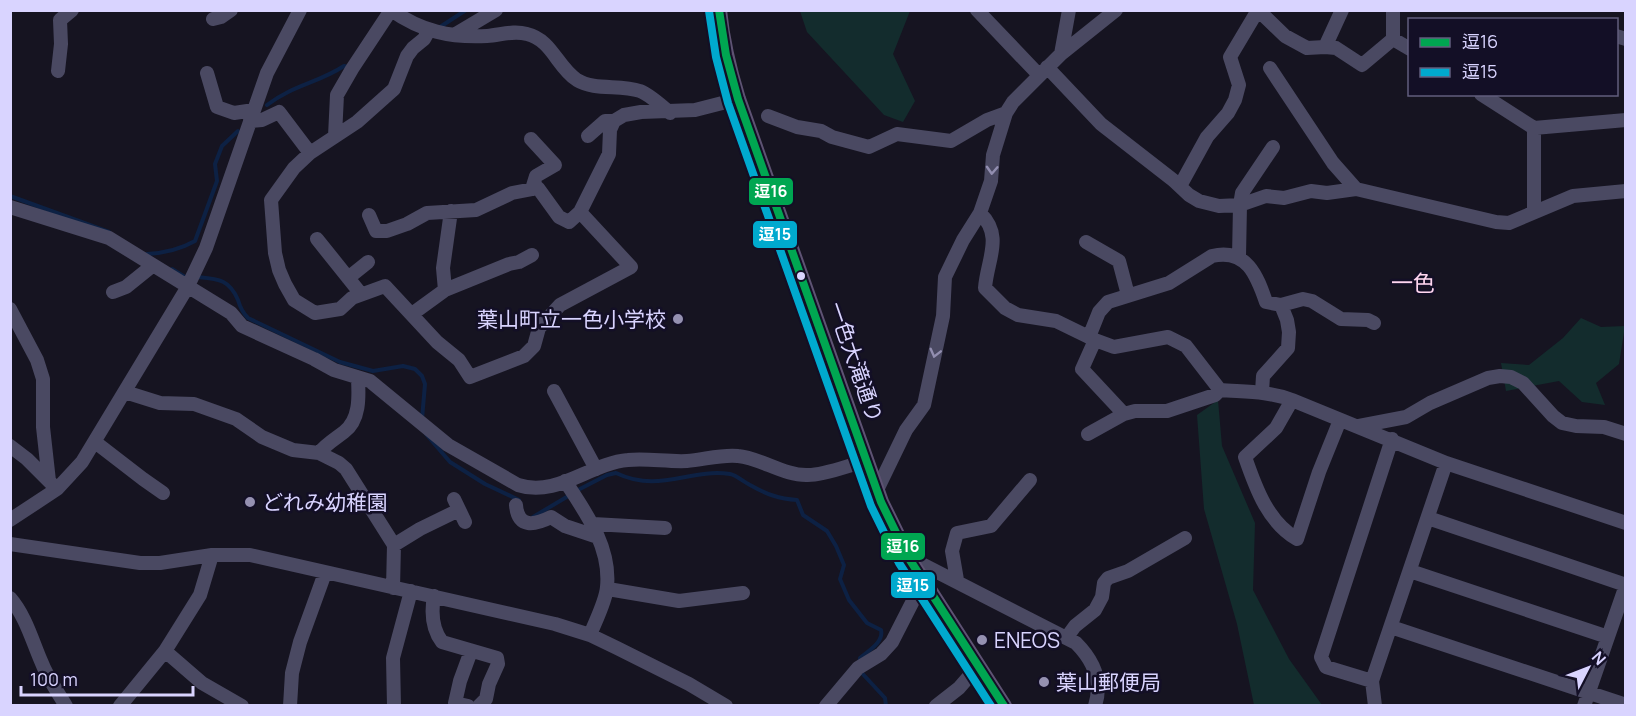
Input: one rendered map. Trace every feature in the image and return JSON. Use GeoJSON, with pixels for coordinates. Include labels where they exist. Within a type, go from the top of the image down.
{"type":"FeatureCollection","features":[{"type":"Feature","properties":{"kind":"main road","name":"一色大滝通り"},"geometry":{"type":"LineString","coordinates":[[719,10],[727,65],[738,99],[877,490],[908,556],[1004,705]]}},
{"type":"Feature","properties":{"kind":"street"},"geometry":{"type":"LineString","coordinates":[[58,71],[62,44],[60,20],[72,10]]}},
{"type":"Feature","properties":{"kind":"street"},"geometry":{"type":"LineString","coordinates":[[213,19],[231,10]]}},
{"type":"Feature","properties":{"kind":"street"},"geometry":{"type":"LineString","coordinates":[[10,520],[82,462],[190,282],[206,248],[252,115],[277,52],[300,10]]}},
{"type":"Feature","properties":{"kind":"street"},"geometry":{"type":"LineString","coordinates":[[335,136],[337,95],[391,10],[410,23],[454,35],[487,36],[514,32],[530,34],[543,40],[566,71],[577,80],[590,85],[640,92],[670,112]]}},
{"type":"Feature","properties":{"kind":"street"},"geometry":{"type":"LineString","coordinates":[[454,35],[496,10]]}},
{"type":"Feature","properties":{"kind":"street"},"geometry":{"type":"LineString","coordinates":[[977,10],[1101,124],[1199,201],[1219,206],[1240,205],[1266,196],[1284,198],[1311,191],[1327,193],[1356,189],[1496,222],[1509,223],[1574,196],[1626,191]]}},
{"type":"Feature","properties":{"kind":"street"},"geometry":{"type":"LineString","coordinates":[[1061,54],[1069,10]]}},
{"type":"Feature","properties":{"kind":"street"},"geometry":{"type":"LineString","coordinates":[[877,490],[906,430],[924,405],[943,316],[945,277],[963,240],[980,213],[992,181],[993,155],[1006,113],[1013,102],[1061,54],[1116,10]]}},
{"type":"Feature","properties":{"kind":"street"},"geometry":{"type":"LineString","coordinates":[[1180,186],[1208,137],[1228,113],[1235,100],[1239,85],[1230,57],[1258,10],[1285,36],[1307,48],[1335,48],[1362,65],[1393,39]]}},
{"type":"Feature","properties":{"kind":"street"},"geometry":{"type":"LineString","coordinates":[[1325,47],[1342,10]]}},
{"type":"Feature","properties":{"kind":"street"},"geometry":{"type":"LineString","coordinates":[[1393,10],[1393,39]]}},
{"type":"Feature","properties":{"kind":"street"},"geometry":{"type":"LineString","coordinates":[[429,30],[424,39],[407,56],[394,89],[357,122],[310,153],[294,168],[271,200],[275,253],[279,270],[294,300],[315,313],[340,309],[352,298],[385,286],[437,342],[459,360],[470,377],[524,356],[534,346],[539,328],[560,305],[631,267],[580,212]]}},
{"type":"Feature","properties":{"kind":"street"},"geometry":{"type":"LineString","coordinates":[[1393,39],[1408,48]]}},
{"type":"Feature","properties":{"kind":"street"},"geometry":{"type":"LineString","coordinates":[[1270,68],[1333,163],[1356,189]]}},
{"type":"Feature","properties":{"kind":"street"},"geometry":{"type":"LineString","coordinates":[[207,73],[218,106],[234,113],[252,115],[262,120],[279,112],[310,153]]}},
{"type":"Feature","properties":{"kind":"street"},"geometry":{"type":"LineString","coordinates":[[1488,97],[1534,129],[1626,120]]}},
{"type":"Feature","properties":{"kind":"street"},"geometry":{"type":"LineString","coordinates":[[588,136],[605,121],[614,121],[624,116],[641,112],[695,110],[738,99]]}},
{"type":"Feature","properties":{"kind":"street"},"geometry":{"type":"LineString","coordinates":[[768,116],[797,127],[821,131],[832,137],[869,147],[897,134],[951,141],[987,120],[1006,113]]}},
{"type":"Feature","properties":{"kind":"street"},"geometry":{"type":"LineString","coordinates":[[369,215],[376,231],[387,231],[407,224],[426,213],[476,210],[512,193],[538,188],[559,217],[569,222],[580,212],[609,154],[610,130],[614,121]]}},
{"type":"Feature","properties":{"kind":"street"},"geometry":{"type":"LineString","coordinates":[[1534,129],[1534,212]]}},
{"type":"Feature","properties":{"kind":"street"},"geometry":{"type":"LineString","coordinates":[[531,140],[555,165],[536,176],[532,189]]}},
{"type":"Feature","properties":{"kind":"street"},"geometry":{"type":"LineString","coordinates":[[1239,257],[1242,193],[1273,147]]}},
{"type":"Feature","properties":{"kind":"street"},"geometry":{"type":"LineString","coordinates":[[10,207],[99,233],[152,266],[190,282],[231,313],[242,326],[334,370],[370,381],[448,445],[518,485],[538,489],[570,488],[596,469],[629,459],[671,461],[737,456],[798,474],[809,475],[866,461]]}},
{"type":"Feature","properties":{"kind":"street"},"geometry":{"type":"LineString","coordinates":[[445,290],[442,268],[451,212]]}},
{"type":"Feature","properties":{"kind":"street"},"geometry":{"type":"LineString","coordinates":[[980,213],[992,228],[994,243],[985,288],[1005,308],[1018,315],[1056,321],[1114,347],[1168,337],[1186,346],[1220,390]]}},
{"type":"Feature","properties":{"kind":"street"},"geometry":{"type":"LineString","coordinates":[[317,239],[361,294]]}},
{"type":"Feature","properties":{"kind":"street"},"geometry":{"type":"LineString","coordinates":[[1086,242],[1119,261],[1128,295]]}},
{"type":"Feature","properties":{"kind":"street"},"geometry":{"type":"LineString","coordinates":[[1124,414],[1082,369],[1099,312],[1108,302],[1169,283],[1212,256],[1221,254],[1239,257],[1258,279],[1266,302],[1281,305],[1303,299],[1312,301],[1341,319],[1368,320],[1374,323]]}},
{"type":"Feature","properties":{"kind":"street"},"geometry":{"type":"LineString","coordinates":[[412,314],[445,290],[532,255]]}},
{"type":"Feature","properties":{"kind":"street"},"geometry":{"type":"LineString","coordinates":[[348,278],[368,262]]}},
{"type":"Feature","properties":{"kind":"street"},"geometry":{"type":"LineString","coordinates":[[113,292],[126,287],[152,266]]}},
{"type":"Feature","properties":{"kind":"street"},"geometry":{"type":"LineString","coordinates":[[1262,392],[1263,376],[1288,348],[1288,326],[1281,305]]}},
{"type":"Feature","properties":{"kind":"street"},"geometry":{"type":"LineString","coordinates":[[10,309],[37,360],[43,378],[43,427],[53,485]]}},
{"type":"Feature","properties":{"kind":"street"},"geometry":{"type":"LineString","coordinates":[[1357,426],[1406,417],[1430,403],[1488,378],[1500,376],[1511,377],[1523,383],[1552,416],[1562,423],[1604,427],[1626,434]]}},
{"type":"Feature","properties":{"kind":"street"},"geometry":{"type":"LineString","coordinates":[[319,453],[327,443],[347,430],[359,405],[358,379]]}},
{"type":"Feature","properties":{"kind":"street"},"geometry":{"type":"LineString","coordinates":[[1088,434],[1124,414],[1134,411],[1167,411],[1215,395],[1220,390],[1277,394],[1446,464],[1626,523]]}},
{"type":"Feature","properties":{"kind":"street"},"geometry":{"type":"LineString","coordinates":[[554,391],[596,469]]}},
{"type":"Feature","properties":{"kind":"street"},"geometry":{"type":"LineString","coordinates":[[125,392],[160,403],[194,404],[237,420],[262,437],[294,450],[319,453],[339,463],[346,469],[394,545],[393,588]]}},
{"type":"Feature","properties":{"kind":"street"},"geometry":{"type":"LineString","coordinates":[[1292,400],[1276,428],[1245,457],[1253,482],[1266,508],[1287,533],[1298,539],[1319,472],[1340,420]]}},
{"type":"Feature","properties":{"kind":"street"},"geometry":{"type":"LineString","coordinates":[[1372,681],[1326,667],[1321,657],[1392,440]]}},
{"type":"Feature","properties":{"kind":"street"},"geometry":{"type":"LineString","coordinates":[[95,442],[163,493]]}},
{"type":"Feature","properties":{"kind":"street"},"geometry":{"type":"LineString","coordinates":[[10,446],[53,485]]}},
{"type":"Feature","properties":{"kind":"street"},"geometry":{"type":"LineString","coordinates":[[1375,705],[1372,681],[1446,464]]}},
{"type":"Feature","properties":{"kind":"street"},"geometry":{"type":"LineString","coordinates":[[957,580],[952,551],[957,533],[991,526],[1030,480]]}},
{"type":"Feature","properties":{"kind":"street"},"geometry":{"type":"LineString","coordinates":[[570,488],[596,530],[605,557],[608,589],[590,635]]}},
{"type":"Feature","properties":{"kind":"street"},"geometry":{"type":"LineString","coordinates":[[516,505],[516,511],[521,519],[528,524],[538,524],[551,518],[565,526],[596,530],[665,528]]}},
{"type":"Feature","properties":{"kind":"street"},"geometry":{"type":"LineString","coordinates":[[394,545],[459,510]]}},
{"type":"Feature","properties":{"kind":"street"},"geometry":{"type":"LineString","coordinates":[[1428,518],[1626,585],[1584,705]]}},
{"type":"Feature","properties":{"kind":"street"},"geometry":{"type":"LineString","coordinates":[[1067,637],[1075,626],[1095,610],[1102,597],[1104,583],[1108,578],[1128,571],[1185,538]]}},
{"type":"Feature","properties":{"kind":"street"},"geometry":{"type":"LineString","coordinates":[[10,544],[140,563],[160,563],[212,555],[250,555],[434,596],[555,624],[590,635],[726,705]]}},
{"type":"Feature","properties":{"kind":"street"},"geometry":{"type":"LineString","coordinates":[[120,705],[165,651],[200,595],[212,555]]}},
{"type":"Feature","properties":{"kind":"street"},"geometry":{"type":"LineString","coordinates":[[908,556],[1067,637],[1087,654],[1094,667],[1098,688],[1095,705]]}},
{"type":"Feature","properties":{"kind":"street"},"geometry":{"type":"LineString","coordinates":[[1410,571],[1608,638]]}},
{"type":"Feature","properties":{"kind":"street"},"geometry":{"type":"LineString","coordinates":[[290,705],[292,673],[300,642],[325,573]]}},
{"type":"Feature","properties":{"kind":"street"},"geometry":{"type":"LineString","coordinates":[[826,705],[862,665],[881,654],[892,642],[917,593],[927,586]]}},
{"type":"Feature","properties":{"kind":"street"},"geometry":{"type":"LineString","coordinates":[[608,589],[679,600],[743,593]]}},
{"type":"Feature","properties":{"kind":"street"},"geometry":{"type":"LineString","coordinates":[[394,705],[393,658],[411,591]]}},
{"type":"Feature","properties":{"kind":"street"},"geometry":{"type":"LineString","coordinates":[[434,596],[431,614],[438,637],[442,642],[497,658],[498,664],[489,684],[486,699],[479,705]]}},
{"type":"Feature","properties":{"kind":"street"},"geometry":{"type":"LineString","coordinates":[[10,598],[16,604],[42,663],[66,705]]}},
{"type":"Feature","properties":{"kind":"street"},"geometry":{"type":"LineString","coordinates":[[1391,627],[1626,705]]}},
{"type":"Feature","properties":{"kind":"street"},"geometry":{"type":"LineString","coordinates":[[165,651],[202,683],[242,705]]}},
{"type":"Feature","properties":{"kind":"street"},"geometry":{"type":"LineString","coordinates":[[468,705],[455,703],[471,651]]}},
{"type":"Feature","properties":{"kind":"street"},"geometry":{"type":"LineString","coordinates":[[936,705],[959,688],[978,666]]}},
{"type":"Feature","properties":{"kind":"green space"},"geometry":{"type":"Polygon","coordinates":[[[800,11],[910,11],[893,54],[915,101],[903,122],[884,115],[807,32],[800,11]]]}},
{"type":"Feature","properties":{"kind":"green space"},"geometry":{"type":"Polygon","coordinates":[[[1581,318],[1601,327],[1625,326],[1619,364],[1596,383],[1605,405],[1582,402],[1559,381],[1506,391],[1501,363],[1529,365],[1563,338],[1581,318]]]}},
{"type":"Feature","properties":{"kind":"green space"},"geometry":{"type":"Polygon","coordinates":[[[1218,400],[1222,446],[1255,523],[1253,590],[1289,659],[1322,705],[1254,705],[1237,624],[1204,509],[1197,415],[1218,400]]]}},
{"type":"Feature","properties":{"kind":"waterway"},"geometry":{"type":"LineString","coordinates":[[440,27],[466,10]]}},
{"type":"Feature","properties":{"kind":"waterway"},"geometry":{"type":"LineString","coordinates":[[267,105],[296,88],[344,66],[348,67]]}},
{"type":"Feature","properties":{"kind":"waterway"},"geometry":{"type":"LineString","coordinates":[[147,254],[172,251],[195,241],[217,181],[215,164],[222,146],[238,131]]}},
{"type":"Feature","properties":{"kind":"waterway"},"geometry":{"type":"LineString","coordinates":[[10,196],[109,232]]}},
{"type":"Feature","properties":{"kind":"waterway"},"geometry":{"type":"LineString","coordinates":[[172,269],[185,277],[190,277]]}},
{"type":"Feature","properties":{"kind":"waterway"},"geometry":{"type":"LineString","coordinates":[[197,277],[222,281],[235,293],[248,318],[340,362],[373,371],[403,366],[415,369],[422,376],[425,384],[422,419]]}},
{"type":"Feature","properties":{"kind":"waterway"},"geometry":{"type":"LineString","coordinates":[[426,434],[450,462],[485,484],[519,500]]}},
{"type":"Feature","properties":{"kind":"waterway"},"geometry":{"type":"LineString","coordinates":[[576,491],[607,475],[616,473],[632,479],[647,481],[715,473],[732,475],[767,493],[784,499],[797,500],[803,515],[827,531],[836,546],[844,565],[840,579],[849,600],[867,623],[881,630],[878,642],[860,658],[859,664]]}},
{"type":"Feature","properties":{"kind":"waterway"},"geometry":{"type":"LineString","coordinates":[[533,517],[570,495]]}},
{"type":"Feature","properties":{"kind":"waterway"},"geometry":{"type":"LineString","coordinates":[[860,671],[885,698],[886,706]]}},
{"type":"Feature","properties":{"kind":"transit line","name":"逗16"},"geometry":{"type":"LineString","coordinates":[[719,10],[726,55],[738,99],[881,502],[908,557],[1004,706]]}},
{"type":"Feature","properties":{"kind":"transit line","name":"逗15"},"geometry":{"type":"LineString","coordinates":[[709,11],[716,57],[728,103],[871,506],[899,563],[991,706]]}},
{"type":"Feature","properties":{"kind":"place","name":"葉山町立一色小学校"},"geometry":{"type":"Point","coordinates":[678,319]}},
{"type":"Feature","properties":{"kind":"place","name":"どれみ幼稚園"},"geometry":{"type":"Point","coordinates":[250,502]}},
{"type":"Feature","properties":{"kind":"place","name":"ENEOS"},"geometry":{"type":"Point","coordinates":[982,640]}},
{"type":"Feature","properties":{"kind":"place","name":"葉山郵便局"},"geometry":{"type":"Point","coordinates":[1044,682]}},
{"type":"Feature","properties":{"kind":"district","name":"一色"},"geometry":{"type":"Point","coordinates":[1413,283]}}]}
